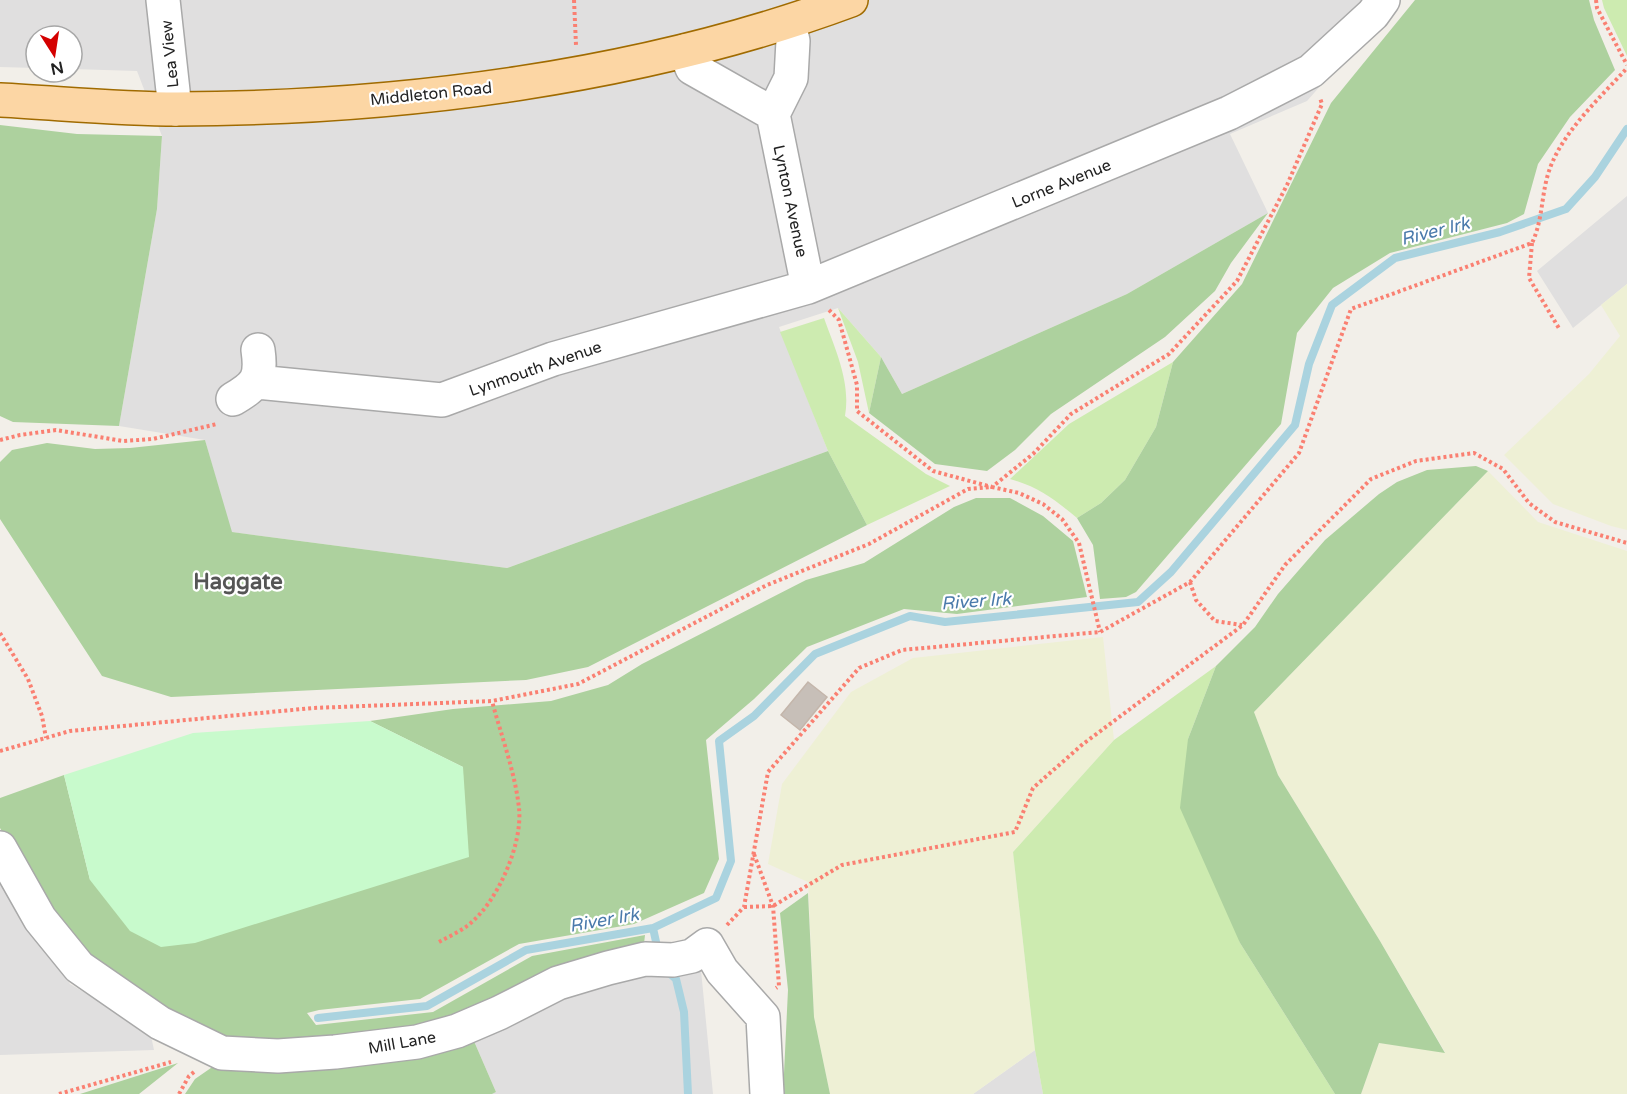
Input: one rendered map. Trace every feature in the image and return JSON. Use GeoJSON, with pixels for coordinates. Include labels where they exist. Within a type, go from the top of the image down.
{"type":"FeatureCollection","features":[{"type":"Feature","properties":{"kind":"main road","name":"Middleton Road"},"geometry":{"type":"LineString","coordinates":[[0,100],[175,109],[356,102],[524,83],[685,51],[789,23],[851,0]]}},
{"type":"Feature","properties":{"kind":"street","name":"Lea View"},"geometry":{"type":"LineString","coordinates":[[163,0],[175,109]]}},
{"type":"Feature","properties":{"kind":"street","name":"Lorne Avenue"},"geometry":{"type":"LineString","coordinates":[[808,287],[1229,113],[1311,71],[1373,14],[1383,0]]}},
{"type":"Feature","properties":{"kind":"street"},"geometry":{"type":"LineString","coordinates":[[685,51],[692,68],[773,114],[791,78],[793,41],[789,23]]}},
{"type":"Feature","properties":{"kind":"street","name":"Lynton Avenue"},"geometry":{"type":"LineString","coordinates":[[773,114],[808,287]]}},
{"type":"Feature","properties":{"kind":"street","name":"Lynmouth Avenue"},"geometry":{"type":"LineString","coordinates":[[249,377],[442,400],[553,359],[808,287]]}},
{"type":"Feature","properties":{"kind":"street","name":"Mill Lane"},"geometry":{"type":"LineString","coordinates":[[0,848],[40,919],[79,967],[160,1023],[222,1053],[278,1056],[417,1042],[457,1031],[558,983],[645,960],[673,960],[692,956],[707,945]]}},
{"type":"Feature","properties":{"kind":"street"},"geometry":{"type":"LineString","coordinates":[[707,945],[722,971],[763,1017],[767,1094]]}},
{"type":"Feature","properties":{"kind":"path"},"geometry":{"type":"LineString","coordinates":[[574,0],[577,72]]}},
{"type":"Feature","properties":{"kind":"path"},"geometry":{"type":"LineString","coordinates":[[1560,330],[1529,278],[1532,243],[1538,230],[1549,171],[1569,134],[1627,66],[1597,8],[1596,0]]}},
{"type":"Feature","properties":{"kind":"path"},"geometry":{"type":"LineString","coordinates":[[0,751],[70,731],[313,708],[492,700],[578,684],[767,585],[869,544],[968,489],[992,487],[1033,454],[1071,414],[1169,354],[1237,281],[1287,185],[1322,104],[1311,71]]}},
{"type":"Feature","properties":{"kind":"path"},"geometry":{"type":"LineString","coordinates":[[707,945],[744,908],[768,772],[859,668],[902,650],[1100,632],[1190,582],[1299,453],[1351,309],[1532,243]]}},
{"type":"Feature","properties":{"kind":"path"},"geometry":{"type":"LineString","coordinates":[[808,287],[839,320],[857,385],[856,411],[933,471],[1019,493],[1043,504],[1062,519],[1079,543],[1100,632]]}},
{"type":"Feature","properties":{"kind":"path"},"geometry":{"type":"LineString","coordinates":[[0,440],[56,430],[123,441],[153,439],[214,426],[226,419],[249,377]]}},
{"type":"Feature","properties":{"kind":"path"},"geometry":{"type":"LineString","coordinates":[[744,908],[773,906],[843,865],[1015,832],[1033,788],[1083,744],[1243,625],[1285,565],[1371,479],[1416,461],[1474,453],[1503,470],[1529,503],[1555,522],[1627,543]]}},
{"type":"Feature","properties":{"kind":"path"},"geometry":{"type":"LineString","coordinates":[[1190,582],[1196,600],[1215,621],[1243,625]]}},
{"type":"Feature","properties":{"kind":"path"},"geometry":{"type":"LineString","coordinates":[[0,633],[28,679],[42,716],[46,738]]}},
{"type":"Feature","properties":{"kind":"path"},"geometry":{"type":"LineString","coordinates":[[439,942],[468,925],[485,908],[503,878],[518,833],[519,808],[492,700]]}},
{"type":"Feature","properties":{"kind":"path"},"geometry":{"type":"LineString","coordinates":[[754,853],[773,906],[779,986],[755,1008]]}},
{"type":"Feature","properties":{"kind":"path"},"geometry":{"type":"LineString","coordinates":[[59,1094],[172,1062]]}},
{"type":"Feature","properties":{"kind":"shaded area"},"geometry":{"type":"Polygon","coordinates":[[[0,0],[1396,0],[1307,101],[1230,134],[1268,213],[1127,294],[902,394],[881,357],[838,308],[779,327],[828,451],[507,568],[231,532],[205,440],[119,426],[157,209],[162,136],[137,71],[84,69],[84,24],[24,24],[24,68],[0,67],[0,0]]]}},
{"type":"Feature","properties":{"kind":"shaded area"},"geometry":{"type":"Polygon","coordinates":[[[1627,196],[1627,284],[1573,328],[1537,271],[1627,196]]]}},
{"type":"Feature","properties":{"kind":"shaded area"},"geometry":{"type":"Polygon","coordinates":[[[0,869],[40,939],[70,984],[150,1031],[154,1050],[0,1055],[0,869]]]}},
{"type":"Feature","properties":{"kind":"shaded area"},"geometry":{"type":"Polygon","coordinates":[[[635,968],[701,970],[713,1094],[492,1094],[496,1092],[470,1032],[635,968]]]}},
{"type":"Feature","properties":{"kind":"shaded area"},"geometry":{"type":"Polygon","coordinates":[[[1035,1050],[1043,1094],[973,1094],[1035,1050]]]}},
{"type":"Feature","properties":{"kind":"green space"},"geometry":{"type":"Polygon","coordinates":[[[1415,0],[1589,0],[1594,20],[1615,70],[1570,117],[1538,164],[1524,214],[1507,223],[1390,253],[1333,288],[1297,333],[1281,424],[1136,592],[1126,597],[1100,599],[1093,545],[1077,518],[1101,503],[1125,480],[1156,427],[1173,362],[1242,284],[1331,103],[1415,0]]]}},
{"type":"Feature","properties":{"kind":"green space"},"geometry":{"type":"Polygon","coordinates":[[[1602,0],[1627,0],[1627,56],[1604,8],[1602,0]]]}},
{"type":"Feature","properties":{"kind":"green space"},"geometry":{"type":"Polygon","coordinates":[[[0,125],[77,134],[162,136],[157,209],[119,426],[13,422],[0,416],[0,125]]]}},
{"type":"Feature","properties":{"kind":"green space"},"geometry":{"type":"Polygon","coordinates":[[[1268,213],[1231,263],[1215,291],[1165,337],[1051,414],[1015,450],[987,471],[935,464],[869,413],[881,357],[902,394],[1127,294],[1268,213]]]}},
{"type":"Feature","properties":{"kind":"green space"},"geometry":{"type":"Polygon","coordinates":[[[1627,284],[1627,530],[1553,504],[1504,455],[1589,374],[1620,336],[1601,305],[1627,284]]]}},
{"type":"Feature","properties":{"kind":"green space"},"geometry":{"type":"Polygon","coordinates":[[[838,308],[881,357],[869,413],[858,362],[838,308]]]}},
{"type":"Feature","properties":{"kind":"green space"},"geometry":{"type":"Polygon","coordinates":[[[824,318],[844,378],[845,416],[926,474],[950,486],[867,525],[828,451],[780,332],[824,318]]]}},
{"type":"Feature","properties":{"kind":"green space"},"geometry":{"type":"Polygon","coordinates":[[[1173,362],[1156,427],[1125,480],[1101,503],[1077,518],[1046,494],[1010,479],[1069,424],[1173,362]]]}},
{"type":"Feature","properties":{"kind":"green space"},"geometry":{"type":"Polygon","coordinates":[[[205,440],[232,532],[507,568],[828,451],[867,525],[588,667],[526,680],[171,697],[102,676],[0,519],[0,462],[12,450],[47,443],[95,449],[130,448],[205,440]]]}},
{"type":"Feature","properties":{"kind":"green space"},"geometry":{"type":"Polygon","coordinates":[[[1476,466],[1488,471],[1254,712],[1278,775],[1380,941],[1445,1053],[1379,1043],[1361,1094],[1335,1094],[1240,943],[1180,808],[1188,739],[1216,666],[1255,627],[1278,594],[1325,540],[1379,494],[1397,482],[1427,470],[1476,466]]]}},
{"type":"Feature","properties":{"kind":"green space"},"geometry":{"type":"Polygon","coordinates":[[[1488,471],[1538,522],[1627,551],[1627,1094],[1361,1094],[1379,1043],[1445,1052],[1278,775],[1254,712],[1488,471]]]}},
{"type":"Feature","properties":{"kind":"green space"},"geometry":{"type":"Polygon","coordinates":[[[976,498],[1010,498],[1043,516],[1073,541],[1087,597],[957,614],[904,609],[807,647],[754,699],[706,740],[719,859],[704,893],[634,924],[519,944],[420,999],[307,1013],[316,1025],[433,1012],[532,956],[645,935],[643,952],[445,1028],[346,1044],[220,1043],[88,967],[49,913],[0,828],[0,798],[64,775],[90,880],[463,767],[370,721],[453,709],[551,701],[608,685],[642,664],[806,580],[864,563],[954,507],[976,498]]]}},
{"type":"Feature","properties":{"kind":"green space"},"geometry":{"type":"Polygon","coordinates":[[[1103,637],[1114,740],[1013,852],[1035,1050],[973,1094],[830,1094],[814,1017],[808,882],[768,864],[782,784],[851,692],[913,658],[1103,637]]]}},
{"type":"Feature","properties":{"kind":"green space"},"geometry":{"type":"Polygon","coordinates":[[[1216,666],[1188,739],[1240,943],[1335,1094],[1043,1094],[1035,1050],[1013,852],[1114,740],[1216,666]]]}},
{"type":"Feature","properties":{"kind":"green space"},"geometry":{"type":"Polygon","coordinates":[[[370,721],[463,767],[469,857],[195,943],[161,947],[130,931],[90,880],[64,775],[193,733],[370,721]]]}},
{"type":"Feature","properties":{"kind":"green space"},"geometry":{"type":"Polygon","coordinates":[[[808,893],[814,1017],[830,1094],[783,1094],[788,990],[780,913],[808,893]]]}},
{"type":"Feature","properties":{"kind":"green space"},"geometry":{"type":"Polygon","coordinates":[[[470,1032],[496,1092],[492,1094],[185,1094],[195,1079],[221,1061],[470,1032]]]}},
{"type":"Feature","properties":{"kind":"green space"},"geometry":{"type":"Polygon","coordinates":[[[178,1063],[139,1094],[80,1094],[178,1063]]]}},
{"type":"Feature","properties":{"kind":"building"},"geometry":{"type":"Polygon","coordinates":[[[808,682],[827,697],[800,730],[781,715],[808,682]]]}},
{"type":"Feature","properties":{"kind":"waterway","name":"River Irk"},"geometry":{"type":"LineString","coordinates":[[318,1018],[427,1006],[526,950],[653,928],[716,898],[731,861],[719,741],[754,716],[815,654],[910,616],[945,622],[1138,602],[1171,572],[1295,425],[1309,364],[1332,305],[1395,258],[1500,232],[1566,209],[1595,177],[1627,129]]}},
{"type":"Feature","properties":{"kind":"waterway"},"geometry":{"type":"LineString","coordinates":[[653,928],[658,951]]}},
{"type":"Feature","properties":{"kind":"waterway"},"geometry":{"type":"LineString","coordinates":[[667,971],[676,979],[684,1012],[688,1094]]}},
{"type":"Feature","properties":{"kind":"district","name":"Haggate"},"geometry":{"type":"Point","coordinates":[238,581]}}]}
